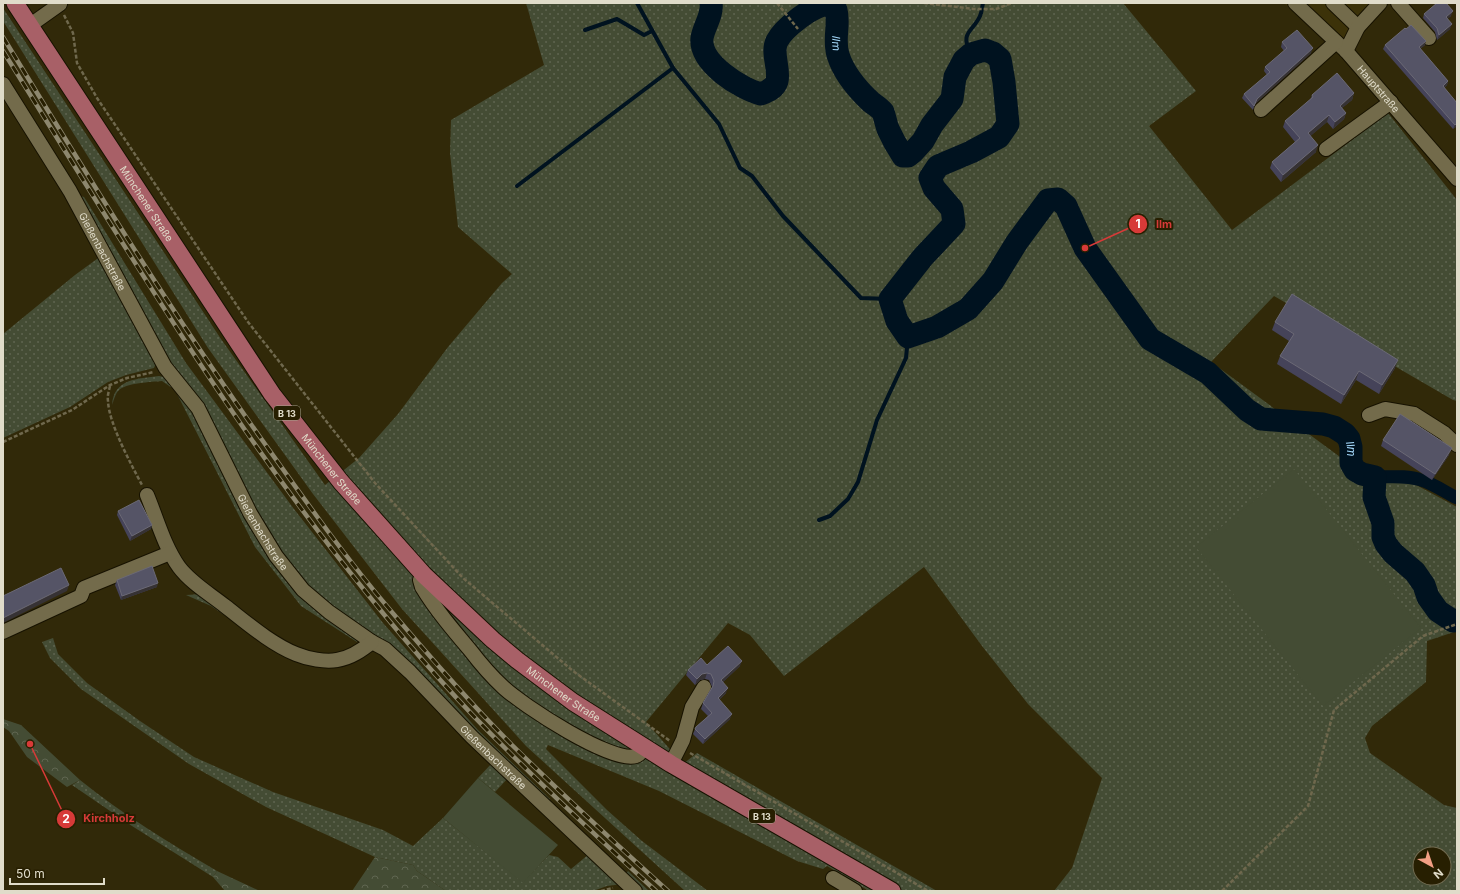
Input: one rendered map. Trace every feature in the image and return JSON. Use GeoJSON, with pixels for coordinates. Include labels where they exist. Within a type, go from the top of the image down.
{"type":"FeatureCollection","features":[{"type":"Feature","properties":{"kind":"main road","name":"Münchener Straße"},"geometry":{"type":"LineString","coordinates":[[15,3],[272,394],[341,482],[424,575],[517,660],[574,702],[644,748]]}},
{"type":"Feature","properties":{"kind":"main road","name":"B 13"},"geometry":{"type":"LineString","coordinates":[[644,748],[892,891]]}},
{"type":"Feature","properties":{"kind":"street"},"geometry":{"type":"LineString","coordinates":[[29,26],[59,3]]}},
{"type":"Feature","properties":{"kind":"street","name":"Hauptstraße"},"geometry":{"type":"LineString","coordinates":[[1295,3],[1341,46],[1457,179]]}},
{"type":"Feature","properties":{"kind":"street"},"geometry":{"type":"LineString","coordinates":[[1333,3],[1358,27]]}},
{"type":"Feature","properties":{"kind":"street"},"geometry":{"type":"LineString","coordinates":[[1261,110],[1341,46],[1380,3]]}},
{"type":"Feature","properties":{"kind":"street"},"geometry":{"type":"LineString","coordinates":[[1398,3],[1429,38]]}},
{"type":"Feature","properties":{"kind":"street","name":"Gießenbachstraße"},"geometry":{"type":"LineString","coordinates":[[3,84],[70,191],[165,367],[198,408],[250,513],[276,556],[303,590],[329,612],[372,642],[385,649],[410,672],[472,737],[635,891]]}},
{"type":"Feature","properties":{"kind":"street"},"geometry":{"type":"LineString","coordinates":[[1326,149],[1391,102]]}},
{"type":"Feature","properties":{"kind":"street"},"geometry":{"type":"LineString","coordinates":[[1369,414],[1386,410],[1414,414],[1444,433],[1457,446]]}},
{"type":"Feature","properties":{"kind":"street"},"geometry":{"type":"LineString","coordinates":[[147,495],[170,553],[180,568],[191,580],[281,647],[296,655],[316,660],[337,660],[357,653],[372,642]]}},
{"type":"Feature","properties":{"kind":"street"},"geometry":{"type":"LineString","coordinates":[[3,632],[80,596],[84,588],[170,553]]}},
{"type":"Feature","properties":{"kind":"street"},"geometry":{"type":"LineString","coordinates":[[424,575],[420,580],[422,587],[450,626],[502,687],[524,704],[566,730],[612,753],[626,757],[634,757],[640,754],[644,748]]}},
{"type":"Feature","properties":{"kind":"street"},"geometry":{"type":"LineString","coordinates":[[671,764],[683,740],[692,707],[704,687]]}},
{"type":"Feature","properties":{"kind":"street"},"geometry":{"type":"LineString","coordinates":[[833,878],[855,891]]}},
{"type":"Feature","properties":{"kind":"path"},"geometry":{"type":"LineString","coordinates":[[59,3],[73,33],[77,63],[97,98],[248,322],[375,483],[463,578],[573,671],[661,736],[928,891]]}},
{"type":"Feature","properties":{"kind":"path"},"geometry":{"type":"LineString","coordinates":[[777,3],[798,29]]}},
{"type":"Feature","properties":{"kind":"path"},"geometry":{"type":"LineString","coordinates":[[924,3],[974,9],[996,9],[1012,3]]}},
{"type":"Feature","properties":{"kind":"path"},"geometry":{"type":"LineString","coordinates":[[3,442],[72,410],[110,385],[127,378],[156,371],[165,367]]}},
{"type":"Feature","properties":{"kind":"path"},"geometry":{"type":"LineString","coordinates":[[110,385],[108,402],[111,417],[123,447],[147,495]]}},
{"type":"Feature","properties":{"kind":"path"},"geometry":{"type":"LineString","coordinates":[[1222,891],[1308,806],[1334,710],[1424,636],[1457,624]]}},
{"type":"Feature","properties":{"kind":"shaded area"},"geometry":{"type":"Polygon","coordinates":[[[1284,3],[1380,3],[1346,51],[1304,12],[1298,16],[1284,3]]]}},
{"type":"Feature","properties":{"kind":"green space"},"geometry":{"type":"Polygon","coordinates":[[[526,3],[1123,3],[1196,91],[1149,126],[1232,230],[1388,113],[1457,200],[1457,401],[1274,296],[1211,362],[1366,476],[1405,479],[1457,507],[1457,631],[1427,641],[1426,682],[1372,726],[1365,738],[1370,753],[1444,805],[1457,808],[1457,891],[1054,891],[1072,868],[1102,778],[1028,704],[982,646],[924,567],[784,676],[750,635],[728,623],[646,722],[683,764],[697,753],[937,891],[869,891],[827,866],[823,869],[797,861],[659,791],[548,745],[546,749],[607,810],[642,841],[708,891],[685,891],[526,746],[402,609],[313,494],[208,348],[3,21],[3,8],[221,339],[325,485],[359,458],[398,414],[448,347],[502,283],[512,274],[458,227],[450,153],[451,120],[544,65],[526,3]]]}},
{"type":"Feature","properties":{"kind":"green space"},"geometry":{"type":"Polygon","coordinates":[[[77,195],[84,197],[186,363],[294,509],[383,623],[478,730],[550,799],[546,802],[331,609],[307,586],[280,553],[172,365],[77,195]]]}},
{"type":"Feature","properties":{"kind":"green space"},"geometry":{"type":"Polygon","coordinates":[[[101,256],[157,361],[154,368],[126,375],[108,382],[70,407],[3,438],[3,334],[75,275],[101,256]]]}},
{"type":"Feature","properties":{"kind":"green space"},"geometry":{"type":"Polygon","coordinates":[[[159,376],[169,378],[194,410],[272,558],[357,637],[357,642],[301,606],[255,547],[175,390],[162,381],[133,384],[119,390],[112,405],[117,390],[122,385],[135,379],[159,376]]]}},
{"type":"Feature","properties":{"kind":"green space"},"geometry":{"type":"Polygon","coordinates":[[[1294,469],[1421,628],[1323,706],[1196,547],[1294,469]]]}},
{"type":"Feature","properties":{"kind":"green space"},"geometry":{"type":"Polygon","coordinates":[[[204,594],[278,652],[211,606],[186,595],[204,594]]]}},
{"type":"Feature","properties":{"kind":"green space"},"geometry":{"type":"Polygon","coordinates":[[[53,638],[58,654],[87,683],[140,721],[194,757],[273,792],[383,830],[413,846],[443,818],[523,882],[549,855],[558,857],[571,869],[589,854],[622,884],[607,886],[593,891],[446,891],[417,871],[413,865],[375,857],[266,807],[189,764],[81,689],[50,658],[42,642],[53,638]]]}},
{"type":"Feature","properties":{"kind":"green space"},"geometry":{"type":"Polygon","coordinates":[[[3,719],[21,725],[80,780],[67,787],[27,757],[9,731],[3,727],[3,719]]]}},
{"type":"Feature","properties":{"kind":"green space"},"geometry":{"type":"Polygon","coordinates":[[[493,762],[509,777],[495,792],[478,778],[493,762]]]}},
{"type":"Feature","properties":{"kind":"green space"},"geometry":{"type":"Polygon","coordinates":[[[478,778],[558,845],[523,883],[443,818],[478,778]]]}},
{"type":"Feature","properties":{"kind":"green space"},"geometry":{"type":"Polygon","coordinates":[[[80,780],[130,817],[217,871],[213,877],[132,826],[72,785],[80,780]]]}},
{"type":"Feature","properties":{"kind":"green space"},"geometry":{"type":"Polygon","coordinates":[[[375,857],[413,865],[417,871],[446,891],[352,891],[375,857]]]}},
{"type":"Feature","properties":{"kind":"green space"},"geometry":{"type":"Polygon","coordinates":[[[217,871],[260,891],[225,891],[213,877],[217,871]]]}},
{"type":"Feature","properties":{"kind":"green space"},"geometry":{"type":"Polygon","coordinates":[[[628,871],[649,891],[641,891],[625,875],[628,871]]]}},
{"type":"Feature","properties":{"kind":"building"},"geometry":{"type":"Polygon","coordinates":[[[1437,3],[1446,3],[1453,11],[1446,17],[1452,24],[1439,35],[1437,28],[1424,14],[1437,3]]]}},
{"type":"Feature","properties":{"kind":"building"},"geometry":{"type":"Polygon","coordinates":[[[1411,25],[1426,41],[1419,47],[1448,81],[1443,86],[1457,103],[1457,123],[1455,125],[1385,45],[1405,28],[1406,29],[1411,25]]]}},
{"type":"Feature","properties":{"kind":"building"},"geometry":{"type":"Polygon","coordinates":[[[1297,30],[1313,48],[1257,99],[1254,106],[1244,94],[1270,72],[1265,67],[1287,48],[1282,42],[1297,30]]]}},
{"type":"Feature","properties":{"kind":"building"},"geometry":{"type":"Polygon","coordinates":[[[1337,73],[1354,93],[1340,106],[1346,113],[1335,122],[1329,115],[1308,133],[1318,145],[1283,175],[1272,162],[1300,138],[1285,121],[1313,97],[1312,95],[1337,73]]]}},
{"type":"Feature","properties":{"kind":"building"},"geometry":{"type":"Polygon","coordinates":[[[1292,294],[1398,360],[1382,385],[1359,371],[1344,395],[1280,356],[1294,334],[1275,322],[1292,294]]]}},
{"type":"Feature","properties":{"kind":"building"},"geometry":{"type":"Polygon","coordinates":[[[1400,414],[1452,448],[1435,474],[1383,440],[1400,414]]]}},
{"type":"Feature","properties":{"kind":"building"},"geometry":{"type":"Polygon","coordinates":[[[139,500],[152,525],[132,536],[118,511],[139,500]]]}},
{"type":"Feature","properties":{"kind":"building"},"geometry":{"type":"Polygon","coordinates":[[[152,566],[158,583],[122,596],[117,580],[152,566]]]}},
{"type":"Feature","properties":{"kind":"building"},"geometry":{"type":"Polygon","coordinates":[[[61,568],[69,585],[3,618],[3,596],[61,568]]]}},
{"type":"Feature","properties":{"kind":"building"},"geometry":{"type":"Polygon","coordinates":[[[728,646],[742,661],[721,680],[728,688],[718,698],[732,714],[705,739],[695,729],[712,713],[703,703],[713,686],[714,681],[711,674],[702,674],[697,679],[688,670],[701,658],[707,665],[728,646]]]}},
{"type":"Feature","properties":{"kind":"waterway"},"geometry":{"type":"LineString","coordinates":[[637,3],[673,68],[719,124],[740,168],[752,176],[783,216],[861,298],[890,299]]}},
{"type":"Feature","properties":{"kind":"waterway","name":"Ilm"},"geometry":{"type":"LineString","coordinates":[[711,3],[710,16],[702,38],[703,47],[707,57],[723,74],[733,81],[743,87],[761,94],[773,87],[777,81],[778,76],[775,46],[780,36],[792,24],[815,8],[823,5],[829,5],[836,10],[837,49],[844,69],[861,92],[883,112],[888,129],[903,156],[908,156],[923,141],[932,125],[952,99],[955,77],[964,60],[971,54],[985,50],[993,53],[1000,59],[1008,124],[999,137],[971,152],[938,166],[930,178],[934,188],[952,209],[954,224],[923,257],[890,299],[897,321],[908,337],[937,327],[968,309],[993,281],[1017,242],[1048,200],[1058,199],[1066,206],[1085,248],[1150,339],[1208,373],[1247,410],[1261,419],[1323,424],[1334,427],[1345,434],[1349,439],[1351,447],[1351,463],[1355,470],[1362,474],[1375,477],[1374,497],[1383,523],[1383,537],[1386,544],[1393,553],[1415,572],[1424,585],[1428,597],[1438,611],[1453,621],[1457,620]]}},
{"type":"Feature","properties":{"kind":"waterway"},"geometry":{"type":"LineString","coordinates":[[971,54],[966,41],[968,33],[980,16],[983,3]]}},
{"type":"Feature","properties":{"kind":"waterway"},"geometry":{"type":"LineString","coordinates":[[585,30],[617,19],[644,35],[652,31]]}},
{"type":"Feature","properties":{"kind":"waterway"},"geometry":{"type":"LineString","coordinates":[[517,186],[673,68]]}},
{"type":"Feature","properties":{"kind":"waterway"},"geometry":{"type":"LineString","coordinates":[[819,520],[830,516],[848,499],[858,482],[877,420],[906,358],[908,337]]}},
{"type":"Feature","properties":{"kind":"waterway"},"geometry":{"type":"LineString","coordinates":[[1375,477],[1416,478],[1457,498]]}},
{"type":"Feature","properties":{"kind":"railway"},"geometry":{"type":"LineString","coordinates":[[3,37],[96,189],[193,339],[276,459],[357,569],[435,663],[496,729],[570,801],[668,891]]}},
{"type":"Feature","properties":{"kind":"railway"},"geometry":{"type":"LineString","coordinates":[[3,51],[176,327],[267,461],[315,527],[399,632],[470,713],[544,787],[656,891]]}},
{"type":"Feature","properties":{"kind":"place","name":"Ilm"},"geometry":{"type":"Point","coordinates":[1085,248]}},
{"type":"Feature","properties":{"kind":"place","name":"Kirchholz"},"geometry":{"type":"Point","coordinates":[30,744]}}]}
